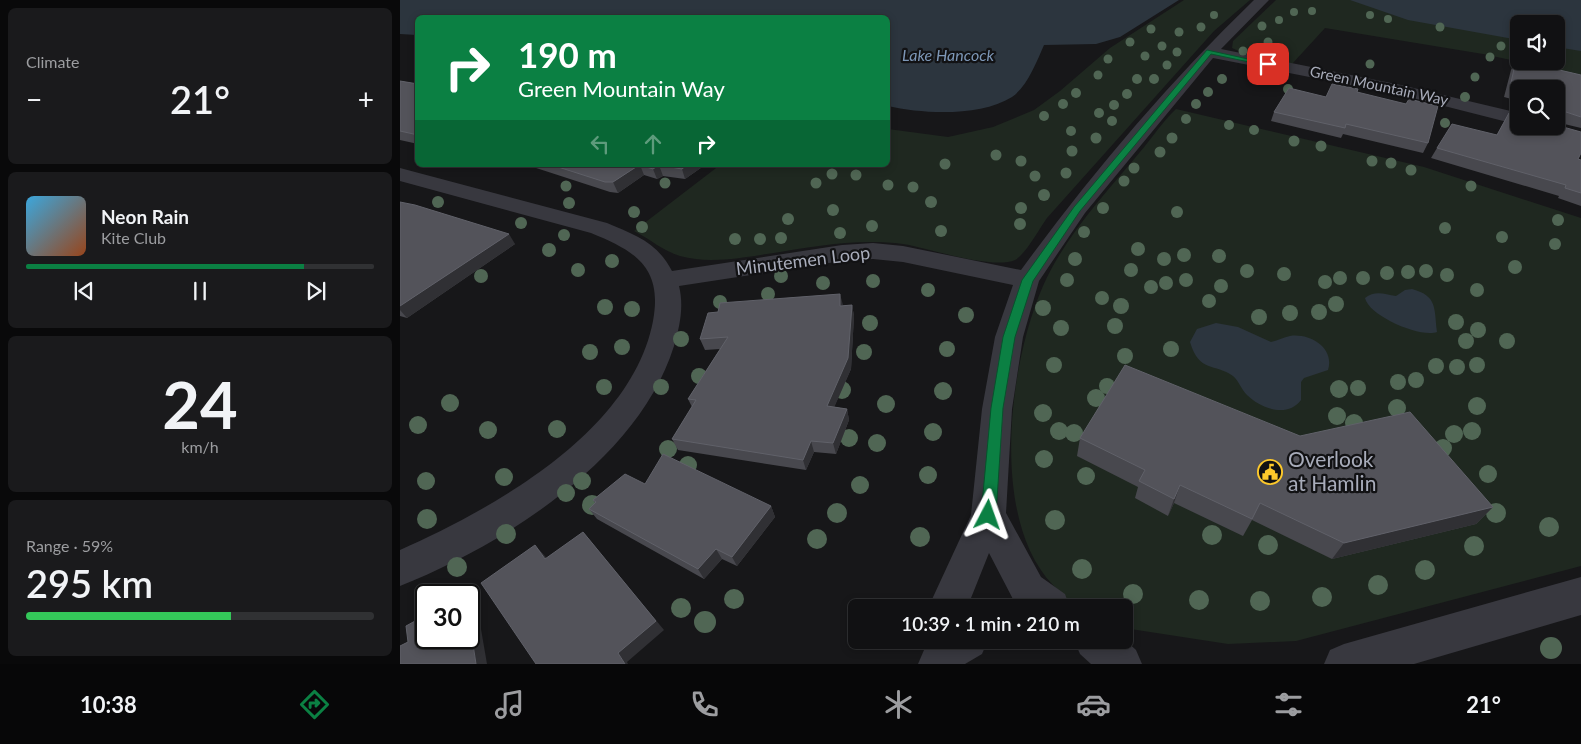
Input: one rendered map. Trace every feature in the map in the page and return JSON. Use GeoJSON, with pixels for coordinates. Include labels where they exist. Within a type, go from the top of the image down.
{"type":"FeatureCollection","features":[{"type":"Feature","properties":{"kind":"street"},"geometry":{"type":"LineString","coordinates":[[951,599],[988,515],[997,408],[1009,337],[1028,280],[1077,209],[1209,52],[1262,0]]}},
{"type":"Feature","properties":{"kind":"street","name":"Green Mountain Way"},"geometry":{"type":"LineString","coordinates":[[1209,52],[1401,90],[1510,116]]}},
{"type":"Feature","properties":{"kind":"street"},"geometry":{"type":"LineString","coordinates":[[400,174],[599,228],[626,239],[645,252],[659,268],[666,280],[669,296],[668,314],[657,356],[650,373],[633,400],[602,436],[565,471],[481,528],[400,568]]}},
{"type":"Feature","properties":{"kind":"street","name":"Minutemen Loop"},"geometry":{"type":"LineString","coordinates":[[666,280],[842,253],[874,251],[903,254],[1028,280]]}},
{"type":"Feature","properties":{"kind":"street"},"geometry":{"type":"LineString","coordinates":[[988,515],[1028,590],[1040,599]]}},
{"type":"Feature","properties":{"kind":"street"},"geometry":{"type":"LineString","coordinates":[[1344,664],[1581,596]]}},
{"type":"Feature","properties":{"kind":"street"},"geometry":{"type":"LineString","coordinates":[[926,664],[932,649]]}},
{"type":"Feature","properties":{"kind":"street"},"geometry":{"type":"LineString","coordinates":[[938,664],[951,649]]}},
{"type":"Feature","properties":{"kind":"street"},"geometry":{"type":"LineString","coordinates":[[1104,649],[1122,664]]}},
{"type":"Feature","properties":{"kind":"shaded area"},"geometry":{"type":"Polygon","coordinates":[[[1184,0],[1250,0],[1214,31],[1047,218],[1028,247],[1015,260],[991,262],[903,244],[869,242],[818,246],[735,258],[702,260],[674,254],[634,231],[717,167],[890,167],[890,129],[948,137],[993,127],[1034,110],[1060,91],[1110,48],[1184,0]]]}},
{"type":"Feature","properties":{"kind":"shaded area"},"geometry":{"type":"Polygon","coordinates":[[[1276,0],[1581,0],[1581,75],[1558,70],[1565,70],[1565,15],[1510,15],[1510,60],[1325,28],[1292,64],[1243,53],[1232,48],[1233,41],[1276,0]]]}},
{"type":"Feature","properties":{"kind":"shaded area"},"geometry":{"type":"Polygon","coordinates":[[[1176,109],[1424,167],[1581,218],[1581,566],[1296,641],[1228,644],[1133,629],[1133,599],[1067,599],[1053,585],[1033,556],[1020,521],[1013,482],[1011,440],[1014,397],[1021,356],[1031,318],[1043,286],[1063,250],[1100,200],[1176,109]]]}},
{"type":"Feature","properties":{"kind":"water","name":"Lake Hancock"},"geometry":{"type":"Polygon","coordinates":[[[400,0],[1179,0],[1120,37],[1096,44],[1044,45],[1027,80],[1012,97],[984,108],[951,112],[918,111],[890,106],[890,15],[415,15],[415,35],[400,34],[400,0]]]}},
{"type":"Feature","properties":{"kind":"water"},"geometry":{"type":"Polygon","coordinates":[[[1350,0],[1581,0],[1581,51],[1565,48],[1565,15],[1510,15],[1510,38],[1408,20],[1350,0]]]}},
{"type":"Feature","properties":{"kind":"water"},"geometry":{"type":"Polygon","coordinates":[[[1412,289],[1426,295],[1431,300],[1435,310],[1437,332],[1419,332],[1396,324],[1376,312],[1365,298],[1376,293],[1396,296],[1405,290],[1412,289]]]}},
{"type":"Feature","properties":{"kind":"water"},"geometry":{"type":"Polygon","coordinates":[[[1216,323],[1238,327],[1271,342],[1290,336],[1305,337],[1313,340],[1328,355],[1328,370],[1304,378],[1301,382],[1301,400],[1296,406],[1282,410],[1267,407],[1247,395],[1233,376],[1208,366],[1198,359],[1190,342],[1197,329],[1216,323]]]}},
{"type":"Feature","properties":{"kind":"building"},"geometry":{"type":"Polygon","coordinates":[[[1514,70],[1559,70],[1581,75],[1581,117],[1565,112],[1565,80],[1512,80],[1514,70]]]}},
{"type":"Feature","properties":{"kind":"building"},"geometry":{"type":"Polygon","coordinates":[[[400,81],[415,84],[415,134],[400,131],[400,81]]]}},
{"type":"Feature","properties":{"kind":"building"},"geometry":{"type":"Polygon","coordinates":[[[1332,84],[1358,89],[1357,92],[1406,104],[1409,99],[1438,106],[1428,143],[1346,124],[1345,128],[1274,112],[1289,88],[1326,97],[1332,84]]]}},
{"type":"Feature","properties":{"kind":"building"},"geometry":{"type":"Polygon","coordinates":[[[1509,113],[1510,135],[1565,135],[1565,128],[1581,132],[1581,153],[1578,159],[1581,160],[1581,193],[1565,188],[1566,185],[1437,148],[1452,124],[1497,135],[1509,113]]]}},
{"type":"Feature","properties":{"kind":"building"},"geometry":{"type":"Polygon","coordinates":[[[558,167],[636,167],[613,182],[605,182],[558,167]]]}},
{"type":"Feature","properties":{"kind":"building"},"geometry":{"type":"Polygon","coordinates":[[[400,202],[415,205],[509,234],[400,306],[400,202]]]}},
{"type":"Feature","properties":{"kind":"building"},"geometry":{"type":"Polygon","coordinates":[[[840,294],[840,306],[852,305],[848,358],[827,406],[847,409],[833,443],[811,441],[803,460],[672,439],[696,400],[688,399],[728,337],[700,339],[708,313],[718,312],[720,303],[840,294]]]}},
{"type":"Feature","properties":{"kind":"building","name":"Overlook at Hamlin"},"geometry":{"type":"Polygon","coordinates":[[[1125,365],[1300,436],[1410,412],[1493,507],[1344,543],[1260,503],[1252,519],[1180,485],[1174,499],[1139,481],[1145,470],[1080,438],[1125,365]]]}},
{"type":"Feature","properties":{"kind":"building"},"geometry":{"type":"Polygon","coordinates":[[[663,454],[771,506],[732,557],[716,549],[698,569],[589,509],[596,502],[593,500],[625,474],[645,484],[663,454]]]}},
{"type":"Feature","properties":{"kind":"building"},"geometry":{"type":"Polygon","coordinates":[[[583,532],[656,621],[618,653],[625,664],[536,664],[481,583],[535,545],[545,559],[583,532]]]}},
{"type":"Feature","properties":{"kind":"building"},"geometry":{"type":"Polygon","coordinates":[[[415,621],[415,649],[474,649],[476,664],[400,664],[400,646],[408,642],[406,626],[415,621]]]}},
{"type":"Feature","properties":{"kind":"place","name":"Overlook at Hamlin"},"geometry":{"type":"Point","coordinates":[1270,472]}},
{"type":"Feature","properties":{"kind":"route"},"geometry":{"type":"LineString","coordinates":[[988,515],[997,408],[1009,337],[1028,280],[1077,209],[1209,52],[1268,64]]}}]}
